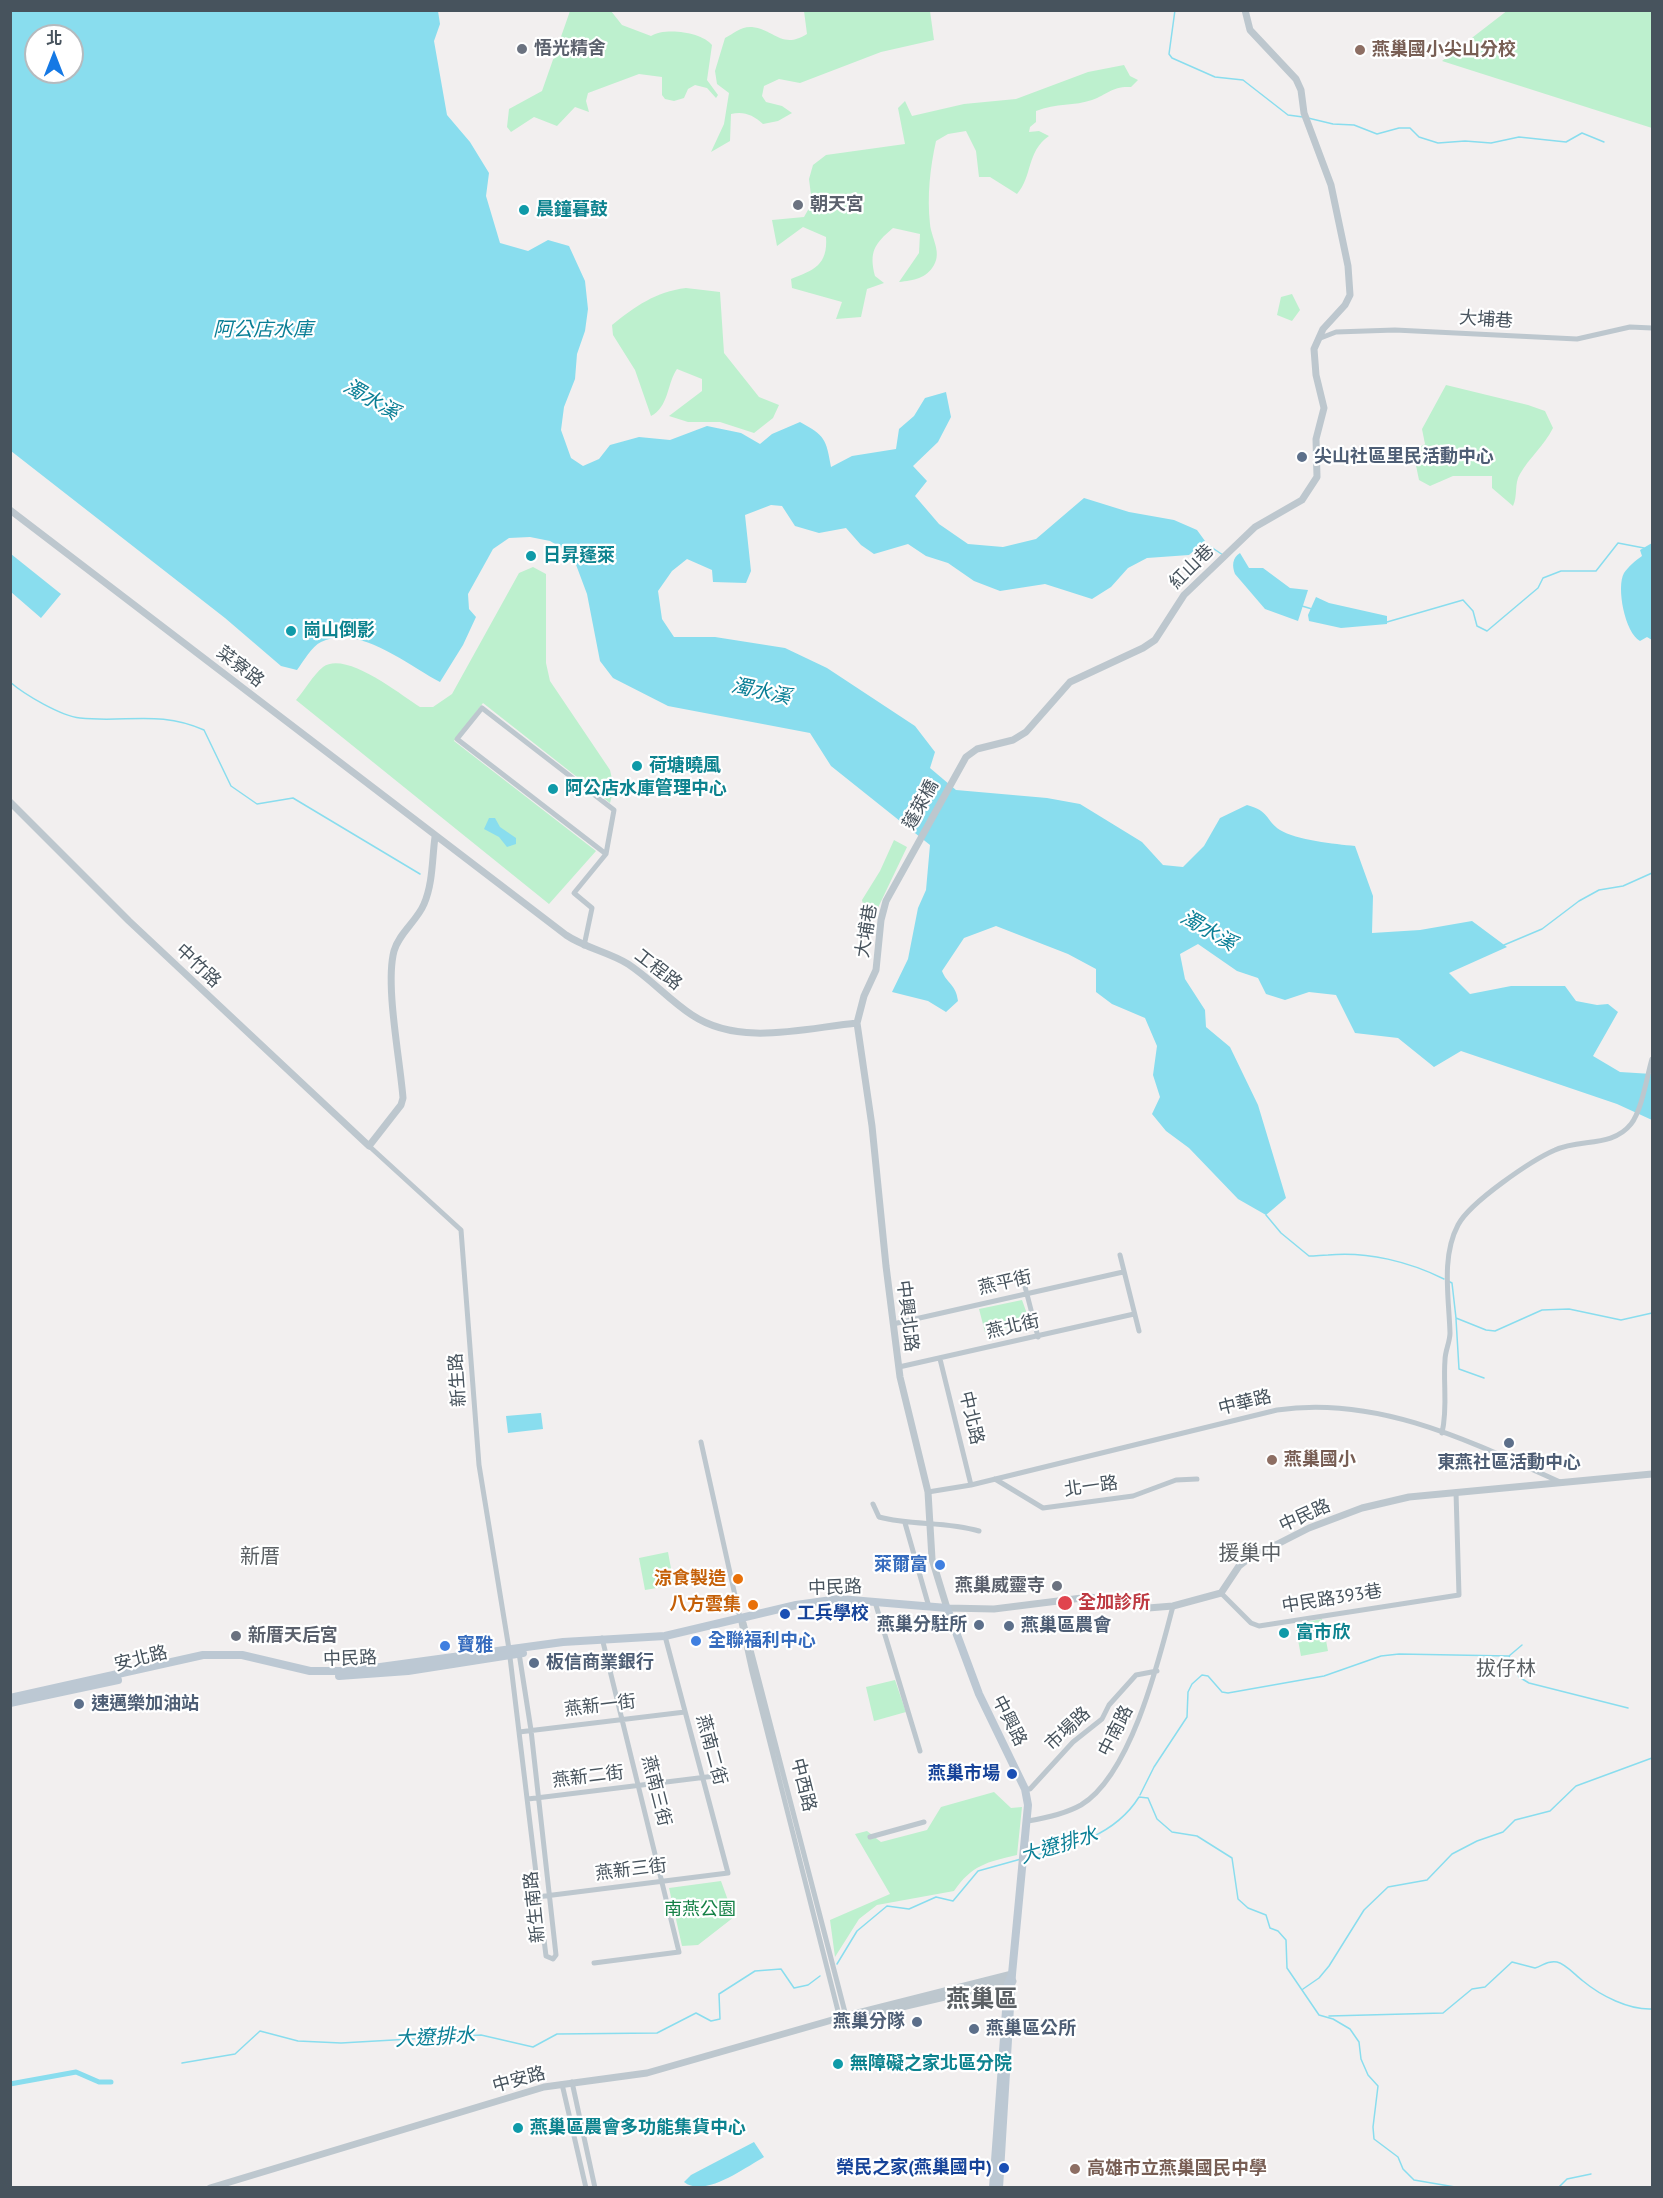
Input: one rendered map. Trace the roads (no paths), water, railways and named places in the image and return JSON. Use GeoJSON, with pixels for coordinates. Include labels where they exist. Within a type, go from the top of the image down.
{"type":"FeatureCollection","features":[{"type":"Feature","properties":{"kind":"main road","name":"中民路"},"geometry":{"type":"LineString","coordinates":[[271,1662],[310,1671],[344,1671],[603,1641],[665,1638],[796,1605],[839,1599],[947,1608]]}},
{"type":"Feature","properties":{"kind":"main road","name":"中興路"},"geometry":{"type":"LineString","coordinates":[[947,1608],[979,1694],[1025,1789],[1028,1821],[1011,1979]]}},
{"type":"Feature","properties":{"kind":"main road","name":"中民路"},"geometry":{"type":"LineString","coordinates":[[279,1670],[297,1675],[351,1676],[509,1652],[520,1653],[603,1641]]}},
{"type":"Feature","properties":{"kind":"main road","name":"安北路"},"geometry":{"type":"LineString","coordinates":[[10,1698],[203,1654],[232,1654],[271,1662]]}},
{"type":"Feature","properties":{"kind":"main road","name":"安北路"},"geometry":{"type":"LineString","coordinates":[[10,1703],[88,1688],[202,1660],[243,1660],[279,1670]]}},
{"type":"Feature","properties":{"kind":"main road"},"geometry":{"type":"LineString","coordinates":[[993,2187],[997,2173],[1011,1979]]}},
{"type":"Feature","properties":{"kind":"main road"},"geometry":{"type":"LineString","coordinates":[[997,2173],[999,2187]]}},
{"type":"Feature","properties":{"kind":"street"},"geometry":{"type":"LineString","coordinates":[[1245,10],[1250,30],[1296,79],[1301,90],[1306,118],[1331,185],[1350,295],[1323,329],[1318,339]]}},
{"type":"Feature","properties":{"kind":"street","name":"大埔巷"},"geometry":{"type":"LineString","coordinates":[[1318,339],[1336,332],[1395,330],[1577,339],[1630,327],[1653,328]]}},
{"type":"Feature","properties":{"kind":"street","name":"紅山巷"},"geometry":{"type":"LineString","coordinates":[[953,778],[966,758],[977,749],[1013,740],[1026,732],[1070,682],[1143,648],[1155,640],[1178,602],[1254,527],[1302,500],[1314,484],[1319,464],[1316,439],[1324,408],[1314,362],[1318,339]]}},
{"type":"Feature","properties":{"kind":"street","name":"菜寮路"},"geometry":{"type":"LineString","coordinates":[[10,510],[435,837]]}},
{"type":"Feature","properties":{"kind":"street"},"geometry":{"type":"LineString","coordinates":[[584,946],[592,908],[574,893],[606,854],[614,810],[482,708],[457,739],[606,854]]}},
{"type":"Feature","properties":{"kind":"street","name":"蓬萊橋"},"geometry":{"type":"LineString","coordinates":[[914,847],[953,778]]}},
{"type":"Feature","properties":{"kind":"street","name":"中竹路"},"geometry":{"type":"LineString","coordinates":[[10,802],[122,915],[369,1146]]}},
{"type":"Feature","properties":{"kind":"street"},"geometry":{"type":"LineString","coordinates":[[369,1146],[401,1105],[393,960],[398,941],[424,904],[434,856],[435,837]]}},
{"type":"Feature","properties":{"kind":"street","name":"工程路"},"geometry":{"type":"LineString","coordinates":[[435,837],[584,946],[621,960],[694,1017],[717,1027],[760,1034],[857,1023]]}},
{"type":"Feature","properties":{"kind":"street","name":"大埔巷"},"geometry":{"type":"LineString","coordinates":[[857,1023],[864,996],[876,970],[880,920],[886,901],[914,847]]}},
{"type":"Feature","properties":{"kind":"street","name":"中興北路"},"geometry":{"type":"LineString","coordinates":[[857,1023],[872,1126],[899,1367],[928,1492],[932,1559],[947,1608]]}},
{"type":"Feature","properties":{"kind":"street"},"geometry":{"type":"LineString","coordinates":[[1442,1432],[1446,1414],[1444,1359],[1450,1336],[1446,1284],[1458,1225],[1490,1192],[1556,1149],[1613,1138],[1625,1131],[1634,1119],[1653,1059]]}},
{"type":"Feature","properties":{"kind":"street","name":"新生路"},"geometry":{"type":"LineString","coordinates":[[369,1146],[460,1230],[479,1465],[509,1652]]}},
{"type":"Feature","properties":{"kind":"street"},"geometry":{"type":"LineString","coordinates":[[1120,1256],[1139,1331]]}},
{"type":"Feature","properties":{"kind":"street","name":"燕平街"},"geometry":{"type":"LineString","coordinates":[[893,1324],[1123,1272]]}},
{"type":"Feature","properties":{"kind":"street"},"geometry":{"type":"LineString","coordinates":[[1022,1275],[1038,1337]]}},
{"type":"Feature","properties":{"kind":"street","name":"燕北街"},"geometry":{"type":"LineString","coordinates":[[899,1367],[1134,1314]]}},
{"type":"Feature","properties":{"kind":"street","name":"中北路"},"geometry":{"type":"LineString","coordinates":[[939,1359],[971,1485]]}},
{"type":"Feature","properties":{"kind":"street","name":"中華路"},"geometry":{"type":"LineString","coordinates":[[928,1492],[971,1485],[1277,1410],[1305,1406],[1374,1411],[1442,1432],[1564,1483]]}},
{"type":"Feature","properties":{"kind":"street","name":"中西路"},"geometry":{"type":"LineString","coordinates":[[701,1442],[752,1672],[845,2018]]}},
{"type":"Feature","properties":{"kind":"street","name":"中民路"},"geometry":{"type":"LineString","coordinates":[[947,1608],[994,1610],[1090,1597],[1148,1608],[1173,1606],[1221,1593],[1239,1566],[1248,1559],[1309,1528],[1362,1508],[1392,1500],[1456,1492],[1653,1474]]}},
{"type":"Feature","properties":{"kind":"street","name":"北一路"},"geometry":{"type":"LineString","coordinates":[[995,1479],[1042,1508],[1133,1496],[1176,1480],[1197,1479]]}},
{"type":"Feature","properties":{"kind":"street","name":"中民路393巷"},"geometry":{"type":"LineString","coordinates":[[1221,1593],[1251,1623],[1259,1626],[1459,1595],[1456,1492]]}},
{"type":"Feature","properties":{"kind":"street"},"geometry":{"type":"LineString","coordinates":[[873,1504],[879,1517],[906,1524],[957,1524],[979,1531]]}},
{"type":"Feature","properties":{"kind":"street"},"geometry":{"type":"LineString","coordinates":[[906,1524],[929,1606]]}},
{"type":"Feature","properties":{"kind":"street"},"geometry":{"type":"LineString","coordinates":[[875,1602],[920,1751]]}},
{"type":"Feature","properties":{"kind":"street","name":"中南路"},"geometry":{"type":"LineString","coordinates":[[1028,1821],[1050,1817],[1080,1806],[1101,1786],[1143,1712],[1173,1606]]}},
{"type":"Feature","properties":{"kind":"street","name":"燕南二街"},"geometry":{"type":"LineString","coordinates":[[665,1638],[728,1873]]}},
{"type":"Feature","properties":{"kind":"street","name":"燕南三街"},"geometry":{"type":"LineString","coordinates":[[594,1963],[679,1952],[603,1641]]}},
{"type":"Feature","properties":{"kind":"street","name":"新生南路"},"geometry":{"type":"LineString","coordinates":[[509,1652],[528,1799],[537,1897],[546,1956],[552,1959],[556,1955],[540,1798],[520,1653]]}},
{"type":"Feature","properties":{"kind":"street","name":"市場路"},"geometry":{"type":"LineString","coordinates":[[1025,1789],[1029,1789],[1073,1742],[1102,1719],[1110,1705],[1137,1675],[1156,1671]]}},
{"type":"Feature","properties":{"kind":"street","name":"燕新一街"},"geometry":{"type":"LineString","coordinates":[[519,1732],[685,1712]]}},
{"type":"Feature","properties":{"kind":"street","name":"燕新二街"},"geometry":{"type":"LineString","coordinates":[[528,1799],[723,1775]]}},
{"type":"Feature","properties":{"kind":"street"},"geometry":{"type":"LineString","coordinates":[[870,1837],[924,1822]]}},
{"type":"Feature","properties":{"kind":"street","name":"燕新三街"},"geometry":{"type":"LineString","coordinates":[[537,1897],[728,1873]]}},
{"type":"Feature","properties":{"kind":"street","name":"中安路"},"geometry":{"type":"LineString","coordinates":[[210,2187],[490,2103],[562,2084],[646,2073],[845,2018],[1011,1979]]}},
{"type":"Feature","properties":{"kind":"street"},"geometry":{"type":"LineString","coordinates":[[572,2082],[595,2187]]}},
{"type":"Feature","properties":{"kind":"street"},"geometry":{"type":"LineString","coordinates":[[562,2084],[586,2187]]}},
{"type":"Feature","properties":{"kind":"water","name":"阿公店水庫"},"geometry":{"type":"Polygon","coordinates":[[[10,11],[438,11],[440,24],[434,41],[447,115],[470,142],[489,173],[486,196],[500,243],[528,251],[548,240],[569,246],[585,281],[588,309],[585,331],[577,354],[575,379],[564,407],[561,430],[571,458],[583,466],[599,459],[610,445],[639,437],[670,440],[707,426],[741,433],[760,444],[772,434],[800,422],[823,439],[831,467],[852,456],[896,449],[899,429],[914,416],[925,398],[946,392],[951,417],[938,442],[913,466],[927,481],[915,496],[939,524],[968,544],[1003,547],[1036,539],[1084,498],[1129,512],[1174,520],[1197,530],[1205,541],[1189,555],[1147,558],[1128,568],[1111,587],[1092,599],[1045,584],[1000,591],[974,581],[948,563],[926,556],[908,544],[874,554],[861,545],[846,528],[819,533],[795,526],[782,506],[771,505],[745,515],[751,571],[746,583],[713,582],[712,570],[687,559],[672,571],[658,591],[662,619],[674,637],[715,637],[785,648],[827,668],[915,726],[935,752],[930,768],[956,790],[1047,798],[1080,804],[1142,842],[1163,865],[1183,867],[1204,846],[1220,818],[1247,805],[1260,810],[1275,826],[1287,833],[1316,841],[1355,846],[1373,896],[1372,933],[1420,930],[1472,921],[1507,947],[1449,973],[1470,994],[1511,986],[1565,986],[1576,1001],[1597,1005],[1608,1004],[1618,1012],[1593,1056],[1620,1072],[1652,1074],[1652,1120],[1617,1104],[1461,1051],[1434,1067],[1398,1038],[1355,1033],[1336,995],[1309,992],[1285,1000],[1266,994],[1258,978],[1237,971],[1198,944],[1180,954],[1185,979],[1205,1010],[1206,1027],[1230,1047],[1258,1105],[1286,1198],[1266,1215],[1238,1199],[1189,1148],[1166,1131],[1152,1114],[1160,1097],[1153,1075],[1157,1046],[1145,1018],[1112,1004],[1096,992],[1096,969],[1068,954],[996,926],[964,938],[942,971],[953,987],[958,1001],[946,1012],[928,1001],[892,992],[908,959],[918,908],[926,890],[930,845],[831,766],[810,733],[668,706],[613,678],[600,661],[587,594],[572,554],[550,541],[530,537],[509,538],[493,549],[468,594],[469,609],[476,617],[463,645],[440,682],[382,648],[350,638],[335,638],[321,642],[297,670],[281,666],[225,618],[11,451],[10,11]]]}},
{"type":"Feature","properties":{"kind":"water"},"geometry":{"type":"Polygon","coordinates":[[[1652,543],[1652,640],[1647,637],[1640,641],[1626,620],[1621,588],[1624,573],[1642,556],[1640,550],[1652,543]]]}},
{"type":"Feature","properties":{"kind":"water"},"geometry":{"type":"Polygon","coordinates":[[[1240,553],[1249,568],[1263,568],[1290,588],[1308,590],[1298,621],[1265,609],[1235,574],[1233,562],[1240,553]]]}},
{"type":"Feature","properties":{"kind":"water"},"geometry":{"type":"Polygon","coordinates":[[[11,554],[61,594],[41,618],[11,592],[11,554]]]}},
{"type":"Feature","properties":{"kind":"water"},"geometry":{"type":"Polygon","coordinates":[[[1316,597],[1329,603],[1387,616],[1387,624],[1341,628],[1309,621],[1308,615],[1316,597]]]}},
{"type":"Feature","properties":{"kind":"water"},"geometry":{"type":"Polygon","coordinates":[[[489,818],[495,818],[500,827],[516,838],[516,844],[507,847],[499,837],[484,829],[489,818]]]}},
{"type":"Feature","properties":{"kind":"water"},"geometry":{"type":"Polygon","coordinates":[[[541,1413],[543,1429],[508,1433],[506,1416],[541,1413]]]}},
{"type":"Feature","properties":{"kind":"water"},"geometry":{"type":"Polygon","coordinates":[[[754,2142],[764,2157],[735,2174],[702,2187],[684,2182],[691,2175],[754,2142]]]}},
{"type":"Feature","properties":{"kind":"waterway"},"geometry":{"type":"LineString","coordinates":[[1175,10],[1169,54],[1172,58],[1215,77],[1243,80],[1288,115],[1303,117]]}},
{"type":"Feature","properties":{"kind":"waterway"},"geometry":{"type":"LineString","coordinates":[[1308,118],[1333,124],[1354,125],[1377,134],[1399,128],[1410,128],[1419,137],[1438,143],[1465,141],[1491,143],[1519,137],[1566,142],[1582,133],[1604,142]]}},
{"type":"Feature","properties":{"kind":"waterway"},"geometry":{"type":"LineString","coordinates":[[1202,541],[1223,555]]}},
{"type":"Feature","properties":{"kind":"waterway"},"geometry":{"type":"LineString","coordinates":[[1387,622],[1463,600],[1473,611],[1477,626],[1487,631],[1538,588],[1543,578],[1561,571],[1596,571],[1618,543],[1644,548]]}},
{"type":"Feature","properties":{"kind":"waterway"},"geometry":{"type":"LineString","coordinates":[[1302,606],[1312,609]]}},
{"type":"Feature","properties":{"kind":"waterway"},"geometry":{"type":"LineString","coordinates":[[10,682],[44,704],[80,718],[172,720],[204,730],[231,786],[257,804],[293,798],[420,874]]}},
{"type":"Feature","properties":{"kind":"waterway"},"geometry":{"type":"LineString","coordinates":[[1504,945],[1542,929],[1579,901],[1599,890],[1623,886],[1652,873]]}},
{"type":"Feature","properties":{"kind":"waterway"},"geometry":{"type":"LineString","coordinates":[[1266,1215],[1281,1233],[1309,1256],[1343,1254],[1373,1256],[1403,1263],[1444,1279]]}},
{"type":"Feature","properties":{"kind":"waterway"},"geometry":{"type":"LineString","coordinates":[[1448,1281],[1452,1283],[1456,1318],[1486,1330],[1495,1331],[1542,1310],[1569,1309],[1621,1320],[1652,1313]]}},
{"type":"Feature","properties":{"kind":"waterway"},"geometry":{"type":"LineString","coordinates":[[1456,1319],[1459,1369],[1484,1378]]}},
{"type":"Feature","properties":{"kind":"waterway"},"geometry":{"type":"LineString","coordinates":[[1509,1656],[1522,1645]]}},
{"type":"Feature","properties":{"kind":"waterway"},"geometry":{"type":"LineString","coordinates":[[1140,1795],[1154,1767],[1187,1717],[1188,1692],[1192,1684],[1202,1675],[1208,1676],[1222,1692],[1228,1693],[1324,1676],[1381,1656],[1399,1654],[1509,1656],[1519,1677],[1529,1683],[1628,1708]]}},
{"type":"Feature","properties":{"kind":"waterway"},"geometry":{"type":"LineString","coordinates":[[1303,1989],[1319,1978],[1364,1910],[1388,1887],[1427,1880],[1452,1854],[1477,1841],[1503,1832],[1515,1820],[1550,1811],[1576,1786],[1652,1758]]}},
{"type":"Feature","properties":{"kind":"waterway","name":"大遼排水"},"geometry":{"type":"LineString","coordinates":[[1025,1858],[1074,1844],[1104,1831],[1129,1811],[1139,1797],[1148,1798],[1157,1819],[1172,1832],[1197,1836],[1232,1858],[1238,1899],[1248,1908],[1266,1915],[1270,1928],[1278,1931],[1286,1940],[1287,1968],[1319,2015],[1333,2019],[1350,2029],[1359,2042],[1361,2059],[1368,2075],[1378,2086],[1373,2127],[1374,2139],[1398,2157],[1403,2169],[1414,2180],[1461,2188]]}},
{"type":"Feature","properties":{"kind":"waterway","name":"大遼排水"},"geometry":{"type":"LineString","coordinates":[[837,1964],[857,1931],[887,1906],[909,1909],[936,1897],[953,1901],[978,1871],[1021,1859]]}},
{"type":"Feature","properties":{"kind":"waterway"},"geometry":{"type":"LineString","coordinates":[[1329,2016],[1443,2013],[1472,1989],[1485,1987],[1512,1962],[1535,1968],[1548,1962],[1557,1962],[1607,1997],[1625,2005],[1652,2009]]}},
{"type":"Feature","properties":{"kind":"waterway","name":"大遼排水"},"geometry":{"type":"LineString","coordinates":[[182,2063],[235,2054],[260,2031],[298,2041],[341,2043],[481,2035],[533,2047],[557,2034],[657,2033],[696,2013],[711,2021],[720,2019],[719,1994],[755,1971],[781,1969],[794,1988],[808,1985],[820,1976]]}},
{"type":"Feature","properties":{"kind":"waterway","name":"大遼排水"},"geometry":{"type":"LineString","coordinates":[[10,2084],[76,2072],[99,2082],[111,2082]]}},
{"type":"Feature","properties":{"kind":"waterway","name":"大遼排水"},"geometry":{"type":"LineString","coordinates":[[1558,2188],[1567,2179],[1591,2174]]}},
{"type":"Feature","properties":{"kind":"place","name":"悟光精舍"},"geometry":{"type":"Point","coordinates":[522,49]}},
{"type":"Feature","properties":{"kind":"place","name":"燕巢國小尖山分校"},"geometry":{"type":"Point","coordinates":[1360,50]}},
{"type":"Feature","properties":{"kind":"place","name":"朝天宮"},"geometry":{"type":"Point","coordinates":[798,205]}},
{"type":"Feature","properties":{"kind":"place","name":"晨鐘暮鼓"},"geometry":{"type":"Point","coordinates":[524,210]}},
{"type":"Feature","properties":{"kind":"place","name":"尖山社區里民活動中心"},"geometry":{"type":"Point","coordinates":[1302,457]}},
{"type":"Feature","properties":{"kind":"place","name":"日昇蓬萊"},"geometry":{"type":"Point","coordinates":[531,556]}},
{"type":"Feature","properties":{"kind":"place","name":"崗山倒影"},"geometry":{"type":"Point","coordinates":[291,631]}},
{"type":"Feature","properties":{"kind":"place","name":"荷塘曉風"},"geometry":{"type":"Point","coordinates":[637,766]}},
{"type":"Feature","properties":{"kind":"place","name":"阿公店水庫管理中心"},"geometry":{"type":"Point","coordinates":[553,789]}},
{"type":"Feature","properties":{"kind":"place","name":"東燕社區活動中心"},"geometry":{"type":"Point","coordinates":[1509,1443]}},
{"type":"Feature","properties":{"kind":"place","name":"燕巢國小"},"geometry":{"type":"Point","coordinates":[1272,1460]}},
{"type":"Feature","properties":{"kind":"place","name":"萊爾富"},"geometry":{"type":"Point","coordinates":[940,1565]}},
{"type":"Feature","properties":{"kind":"place","name":"涼食製造"},"geometry":{"type":"Point","coordinates":[738,1579]}},
{"type":"Feature","properties":{"kind":"place","name":"燕巢威靈寺"},"geometry":{"type":"Point","coordinates":[1057,1586]}},
{"type":"Feature","properties":{"kind":"place","name":"全加診所"},"geometry":{"type":"Point","coordinates":[1065,1603]}},
{"type":"Feature","properties":{"kind":"place","name":"八方雲集"},"geometry":{"type":"Point","coordinates":[753,1605]}},
{"type":"Feature","properties":{"kind":"place","name":"工兵學校"},"geometry":{"type":"Point","coordinates":[785,1614]}},
{"type":"Feature","properties":{"kind":"place","name":"燕巢分駐所"},"geometry":{"type":"Point","coordinates":[979,1625]}},
{"type":"Feature","properties":{"kind":"place","name":"燕巢區農會"},"geometry":{"type":"Point","coordinates":[1009,1626]}},
{"type":"Feature","properties":{"kind":"place","name":"富市欣"},"geometry":{"type":"Point","coordinates":[1284,1633]}},
{"type":"Feature","properties":{"kind":"place","name":"新厝天后宮"},"geometry":{"type":"Point","coordinates":[236,1636]}},
{"type":"Feature","properties":{"kind":"place","name":"全聯福利中心"},"geometry":{"type":"Point","coordinates":[696,1641]}},
{"type":"Feature","properties":{"kind":"place","name":"寶雅"},"geometry":{"type":"Point","coordinates":[445,1646]}},
{"type":"Feature","properties":{"kind":"place","name":"板信商業銀行"},"geometry":{"type":"Point","coordinates":[534,1663]}},
{"type":"Feature","properties":{"kind":"place","name":"速邁樂加油站"},"geometry":{"type":"Point","coordinates":[79,1704]}},
{"type":"Feature","properties":{"kind":"place","name":"燕巢市場"},"geometry":{"type":"Point","coordinates":[1012,1774]}},
{"type":"Feature","properties":{"kind":"place","name":"燕巢分隊"},"geometry":{"type":"Point","coordinates":[917,2022]}},
{"type":"Feature","properties":{"kind":"place","name":"燕巢區公所"},"geometry":{"type":"Point","coordinates":[974,2029]}},
{"type":"Feature","properties":{"kind":"place","name":"無障礙之家北區分院"},"geometry":{"type":"Point","coordinates":[838,2064]}},
{"type":"Feature","properties":{"kind":"place","name":"燕巢區農會多功能集貨中心"},"geometry":{"type":"Point","coordinates":[518,2128]}},
{"type":"Feature","properties":{"kind":"place","name":"榮民之家(燕巢國中)"},"geometry":{"type":"Point","coordinates":[1004,2168]}},
{"type":"Feature","properties":{"kind":"place","name":"高雄市立燕巢國民中學"},"geometry":{"type":"Point","coordinates":[1075,2169]}},
{"type":"Feature","properties":{"kind":"district","name":"援巢中"},"geometry":{"type":"Point","coordinates":[1250,1554]}},
{"type":"Feature","properties":{"kind":"district","name":"新厝"},"geometry":{"type":"Point","coordinates":[260,1557]}},
{"type":"Feature","properties":{"kind":"district","name":"拔仔林"},"geometry":{"type":"Point","coordinates":[1506,1669]}},
{"type":"Feature","properties":{"kind":"district","name":"燕巢區"},"geometry":{"type":"Point","coordinates":[982,2000]}},
{"type":"Feature","properties":{"kind":"water label","name":"濁水溪"},"geometry":{"type":"Point","coordinates":[371,400]}},
{"type":"Feature","properties":{"kind":"water label","name":"濁水溪"},"geometry":{"type":"Point","coordinates":[761,692]}},
{"type":"Feature","properties":{"kind":"water label","name":"濁水溪"},"geometry":{"type":"Point","coordinates":[1208,931]}},
{"type":"Feature","properties":{"kind":"park label","name":"南燕公園"},"geometry":{"type":"Point","coordinates":[700,1910]}}]}
